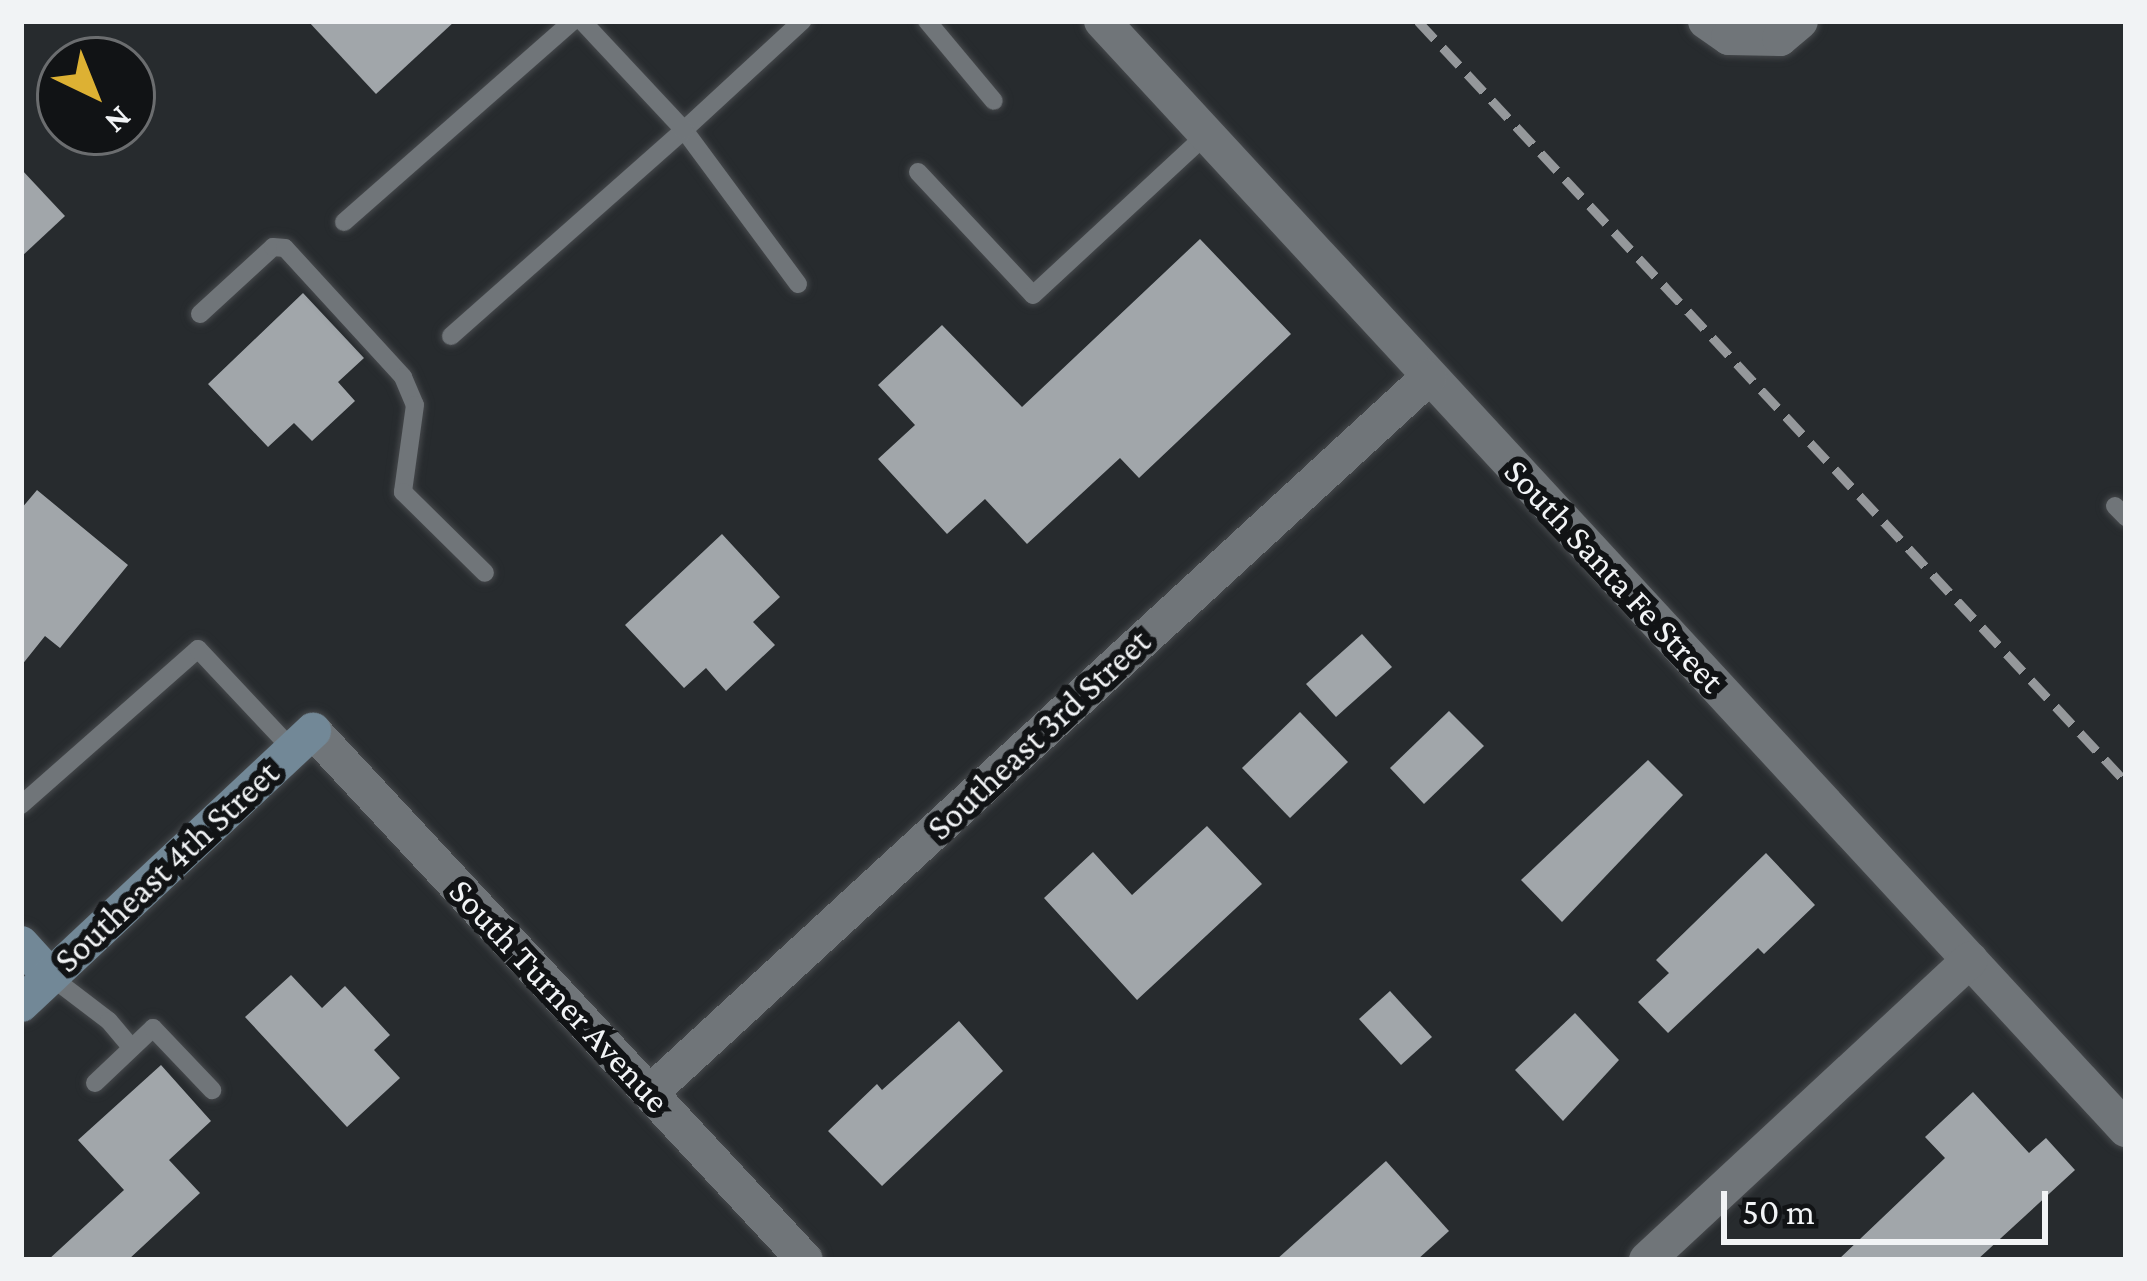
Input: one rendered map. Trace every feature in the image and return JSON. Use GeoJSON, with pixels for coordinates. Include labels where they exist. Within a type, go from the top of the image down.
{"type":"FeatureCollection","features":[{"type":"Feature","properties":{"kind":"main road","name":"Southeast 4th Street"},"geometry":{"type":"LineString","coordinates":[[21,1004],[303,741]]}},
{"type":"Feature","properties":{"kind":"main road"},"geometry":{"type":"LineString","coordinates":[[21,944],[50,976]]}},
{"type":"Feature","properties":{"kind":"street","name":"South Santa Fe Street"},"geometry":{"type":"LineString","coordinates":[[1102,21],[2126,1129]]}},
{"type":"Feature","properties":{"kind":"street"},"geometry":{"type":"LineString","coordinates":[[1706,21],[1729,37],[1780,38],[1800,21]]}},
{"type":"Feature","properties":{"kind":"street","name":"Southeast 3rd Street"},"geometry":{"type":"LineString","coordinates":[[650,1093],[1429,376]]}},
{"type":"Feature","properties":{"kind":"street","name":"South Turner Avenue"},"geometry":{"type":"LineString","coordinates":[[303,741],[650,1093],[805,1260]]}},
{"type":"Feature","properties":{"kind":"street"},"geometry":{"type":"LineString","coordinates":[[1647,1260],[1970,960]]}},
{"type":"Feature","properties":{"kind":"lane"},"geometry":{"type":"LineString","coordinates":[[344,222],[578,21],[684,130],[798,284]]}},
{"type":"Feature","properties":{"kind":"lane"},"geometry":{"type":"LineString","coordinates":[[452,337],[802,21]]}},
{"type":"Feature","properties":{"kind":"lane"},"geometry":{"type":"LineString","coordinates":[[927,21],[994,101]]}},
{"type":"Feature","properties":{"kind":"lane"},"geometry":{"type":"LineString","coordinates":[[918,172],[1033,295],[1207,135]]}},
{"type":"Feature","properties":{"kind":"lane"},"geometry":{"type":"LineString","coordinates":[[200,314],[273,247],[285,248],[403,377],[415,405],[403,492],[485,573]]}},
{"type":"Feature","properties":{"kind":"lane"},"geometry":{"type":"LineString","coordinates":[[21,805],[197,649],[303,741]]}},
{"type":"Feature","properties":{"kind":"lane"},"geometry":{"type":"LineString","coordinates":[[50,976],[109,1021],[132,1048]]}},
{"type":"Feature","properties":{"kind":"lane"},"geometry":{"type":"LineString","coordinates":[[95,1083],[153,1028],[212,1090]]}},
{"type":"Feature","properties":{"kind":"building"},"geometry":{"type":"Polygon","coordinates":[[[308,21],[455,21],[376,94],[308,21]]]}},
{"type":"Feature","properties":{"kind":"building"},"geometry":{"type":"Polygon","coordinates":[[[21,169],[65,216],[21,257],[21,169]]]}},
{"type":"Feature","properties":{"kind":"building"},"geometry":{"type":"Polygon","coordinates":[[[1200,239],[1291,334],[1139,478],[1120,458],[1027,544],[985,499],[947,534],[878,459],[915,425],[878,385],[942,325],[1022,407],[1200,239]]]}},
{"type":"Feature","properties":{"kind":"building"},"geometry":{"type":"Polygon","coordinates":[[[303,293],[364,358],[338,382],[355,401],[312,441],[294,423],[268,447],[208,384],[303,293]]]}},
{"type":"Feature","properties":{"kind":"building"},"geometry":{"type":"Polygon","coordinates":[[[37,490],[128,565],[60,648],[45,636],[21,666],[21,509],[37,490]]]}},
{"type":"Feature","properties":{"kind":"building"},"geometry":{"type":"Polygon","coordinates":[[[722,534],[780,597],[753,622],[775,645],[726,691],[706,668],[684,688],[625,625],[722,534]]]}},
{"type":"Feature","properties":{"kind":"building"},"geometry":{"type":"Polygon","coordinates":[[[1362,634],[1392,667],[1336,717],[1306,684],[1362,634]]]}},
{"type":"Feature","properties":{"kind":"building"},"geometry":{"type":"Polygon","coordinates":[[[1449,711],[1484,746],[1424,804],[1390,768],[1449,711]]]}},
{"type":"Feature","properties":{"kind":"building"},"geometry":{"type":"Polygon","coordinates":[[[1300,712],[1348,762],[1290,818],[1242,768],[1300,712]]]}},
{"type":"Feature","properties":{"kind":"building"},"geometry":{"type":"Polygon","coordinates":[[[1648,760],[1683,795],[1562,922],[1521,880],[1648,760]]]}},
{"type":"Feature","properties":{"kind":"building"},"geometry":{"type":"Polygon","coordinates":[[[1207,826],[1262,884],[1137,1000],[1044,898],[1093,852],[1132,895],[1207,826]]]}},
{"type":"Feature","properties":{"kind":"building"},"geometry":{"type":"Polygon","coordinates":[[[1766,853],[1815,905],[1764,954],[1758,948],[1668,1033],[1638,1002],[1669,973],[1656,960],[1766,853]]]}},
{"type":"Feature","properties":{"kind":"building"},"geometry":{"type":"Polygon","coordinates":[[[291,975],[322,1008],[345,986],[390,1035],[374,1050],[400,1078],[347,1127],[245,1017],[291,975]]]}},
{"type":"Feature","properties":{"kind":"building"},"geometry":{"type":"Polygon","coordinates":[[[1390,991],[1432,1037],[1401,1065],[1359,1019],[1390,991]]]}},
{"type":"Feature","properties":{"kind":"building"},"geometry":{"type":"Polygon","coordinates":[[[1575,1013],[1619,1060],[1563,1121],[1515,1070],[1575,1013]]]}},
{"type":"Feature","properties":{"kind":"building"},"geometry":{"type":"Polygon","coordinates":[[[959,1021],[1003,1071],[882,1186],[828,1131],[877,1084],[882,1090],[959,1021]]]}},
{"type":"Feature","properties":{"kind":"building"},"geometry":{"type":"Polygon","coordinates":[[[161,1065],[211,1121],[169,1160],[200,1193],[128,1260],[48,1260],[124,1190],[78,1140],[161,1065]]]}},
{"type":"Feature","properties":{"kind":"building"},"geometry":{"type":"Polygon","coordinates":[[[1973,1092],[2029,1153],[2046,1138],[2075,1170],[1977,1260],[1838,1260],[1945,1158],[1925,1137],[1973,1092]]]}},
{"type":"Feature","properties":{"kind":"building"},"geometry":{"type":"Polygon","coordinates":[[[1386,1161],[1449,1231],[1417,1260],[1276,1260],[1386,1161]]]}},
{"type":"Feature","properties":{"kind":"railway"},"geometry":{"type":"LineString","coordinates":[[1418,21],[2126,782]]}}]}
